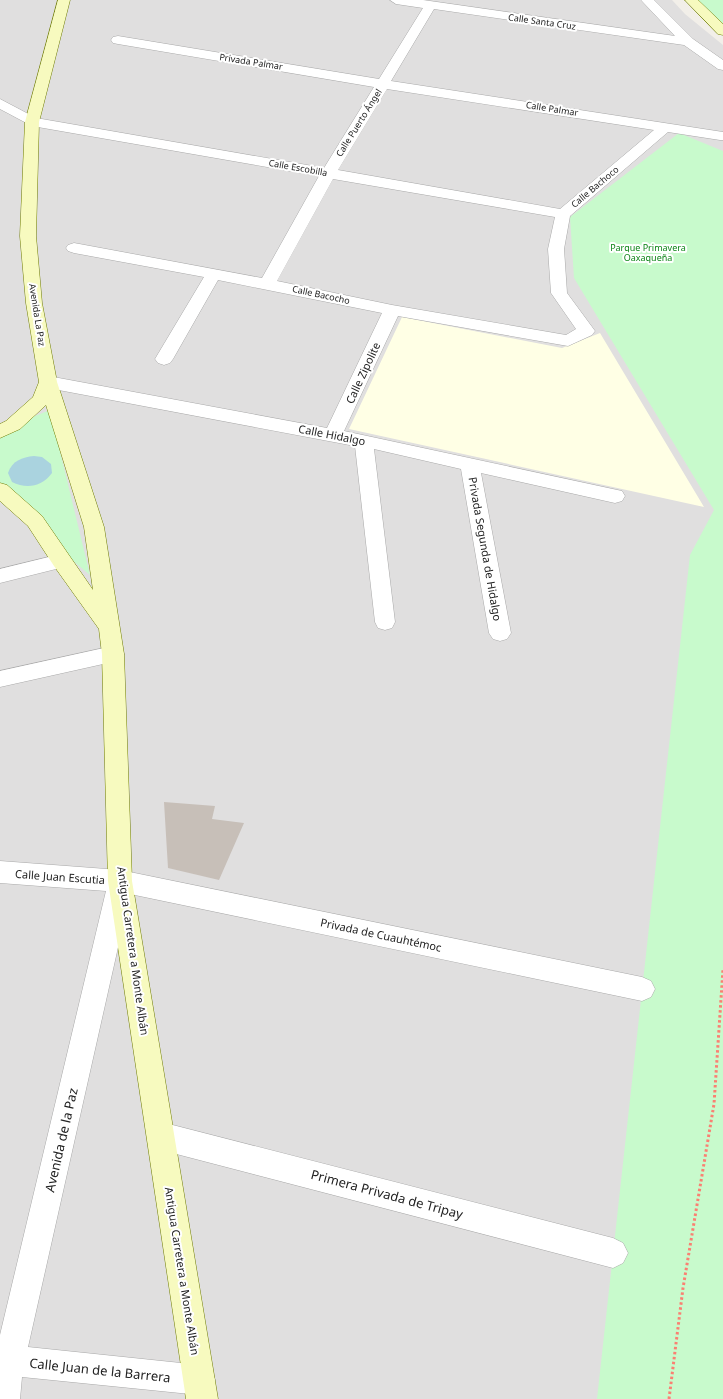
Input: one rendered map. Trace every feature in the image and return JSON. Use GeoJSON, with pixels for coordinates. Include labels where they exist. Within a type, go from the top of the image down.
{"type":"FeatureCollection","features":[{"type":"Feature","properties":{"kind":"main road","name":"Avenida La Paz"},"geometry":{"type":"LineString","coordinates":[[64,0],[32,122],[28,236],[34,303],[48,382],[94,527],[108,626]]}},
{"type":"Feature","properties":{"kind":"main road"},"geometry":{"type":"LineString","coordinates":[[691,0],[723,31]]}},
{"type":"Feature","properties":{"kind":"main road"},"geometry":{"type":"LineString","coordinates":[[0,432],[13,425],[41,400],[48,382]]}},
{"type":"Feature","properties":{"kind":"main road","name":"Antigua Carretera a Monte Albán"},"geometry":{"type":"LineString","coordinates":[[0,490],[35,521],[61,561],[108,626],[113,654],[120,881],[201,1389]]}},
{"type":"Feature","properties":{"kind":"street","name":"Calle Santa Cruz"},"geometry":{"type":"LineString","coordinates":[[396,0],[688,42]]}},
{"type":"Feature","properties":{"kind":"street"},"geometry":{"type":"LineString","coordinates":[[647,0],[688,42],[723,66]]}},
{"type":"Feature","properties":{"kind":"street","name":"Calle Puerto Ángel"},"geometry":{"type":"LineString","coordinates":[[267,284],[328,174],[430,6]]}},
{"type":"Feature","properties":{"kind":"street","name":"Privada Palmar"},"geometry":{"type":"LineString","coordinates":[[118,40],[384,84]]}},
{"type":"Feature","properties":{"kind":"street","name":"Calle Palmar"},"geometry":{"type":"LineString","coordinates":[[384,84],[720,136]]}},
{"type":"Feature","properties":{"kind":"street"},"geometry":{"type":"LineString","coordinates":[[0,103],[32,122]]}},
{"type":"Feature","properties":{"kind":"street","name":"Calle Escobilla"},"geometry":{"type":"LineString","coordinates":[[32,122],[563,214]]}},
{"type":"Feature","properties":{"kind":"street","name":"Calle Bachoco"},"geometry":{"type":"LineString","coordinates":[[568,341],[586,331],[559,293],[556,250],[563,214],[666,127]]}},
{"type":"Feature","properties":{"kind":"street","name":"Calle Bacocho"},"geometry":{"type":"LineString","coordinates":[[74,248],[267,284],[392,310],[568,341]]}},
{"type":"Feature","properties":{"kind":"street"},"geometry":{"type":"LineString","coordinates":[[164,359],[213,275]]}},
{"type":"Feature","properties":{"kind":"street","name":"Calle Zipolite"},"geometry":{"type":"LineString","coordinates":[[333,435],[392,310]]}},
{"type":"Feature","properties":{"kind":"street","name":"Calle Hidalgo"},"geometry":{"type":"LineString","coordinates":[[48,382],[364,440],[470,465],[615,496]]}},
{"type":"Feature","properties":{"kind":"street"},"geometry":{"type":"LineString","coordinates":[[364,440],[385,622]]}},
{"type":"Feature","properties":{"kind":"street","name":"Privada Segunda de Hidalgo"},"geometry":{"type":"LineString","coordinates":[[470,465],[500,633]]}},
{"type":"Feature","properties":{"kind":"street"},"geometry":{"type":"LineString","coordinates":[[0,576],[61,561]]}},
{"type":"Feature","properties":{"kind":"street"},"geometry":{"type":"LineString","coordinates":[[0,679],[113,654]]}},
{"type":"Feature","properties":{"kind":"street","name":"Calle Juan Escutia"},"geometry":{"type":"LineString","coordinates":[[0,872],[120,881]]}},
{"type":"Feature","properties":{"kind":"street","name":"Privada de Cuauhtémoc"},"geometry":{"type":"LineString","coordinates":[[120,881],[642,989]]}},
{"type":"Feature","properties":{"kind":"street","name":"Avenida de la Paz"},"geometry":{"type":"LineString","coordinates":[[4,1399],[5,1360],[120,881]]}},
{"type":"Feature","properties":{"kind":"street","name":"Primera Privada de Tripay"},"geometry":{"type":"LineString","coordinates":[[161,1136],[613,1253]]}},
{"type":"Feature","properties":{"kind":"street","name":"Calle Juan de la Barrera"},"geometry":{"type":"LineString","coordinates":[[5,1360],[201,1389]]}},
{"type":"Feature","properties":{"kind":"path"},"geometry":{"type":"LineString","coordinates":[[669,1399],[682,1288],[714,1104],[723,969]]}},
{"type":"Feature","properties":{"kind":"shaded area"},"geometry":{"type":"Polygon","coordinates":[[[0,0],[672,0],[685,14],[723,45],[723,1399],[0,1399],[0,0]]]}},
{"type":"Feature","properties":{"kind":"shaded area"},"geometry":{"type":"Polygon","coordinates":[[[402,317],[562,348],[600,333],[704,507],[349,429],[402,317]]]}},
{"type":"Feature","properties":{"kind":"green space"},"geometry":{"type":"Polygon","coordinates":[[[691,0],[723,0],[723,31],[691,0]]]}},
{"type":"Feature","properties":{"kind":"green space","name":"Parque Primavera Oaxaqueña"},"geometry":{"type":"Polygon","coordinates":[[[679,133],[723,151],[723,1399],[597,1399],[690,555],[714,510],[574,278],[570,217],[679,133]]]}},
{"type":"Feature","properties":{"kind":"green space"},"geometry":{"type":"Polygon","coordinates":[[[50,410],[90,575],[0,500],[0,430],[50,410]]]}},
{"type":"Feature","properties":{"kind":"water"},"geometry":{"type":"Polygon","coordinates":[[[25,457],[42,457],[51,464],[52,473],[48,478],[39,484],[28,486],[23,486],[12,482],[8,473],[12,465],[25,457]]]}},
{"type":"Feature","properties":{"kind":"building"},"geometry":{"type":"Polygon","coordinates":[[[164,802],[215,806],[212,819],[244,823],[219,880],[168,868],[164,802]]]}}]}
